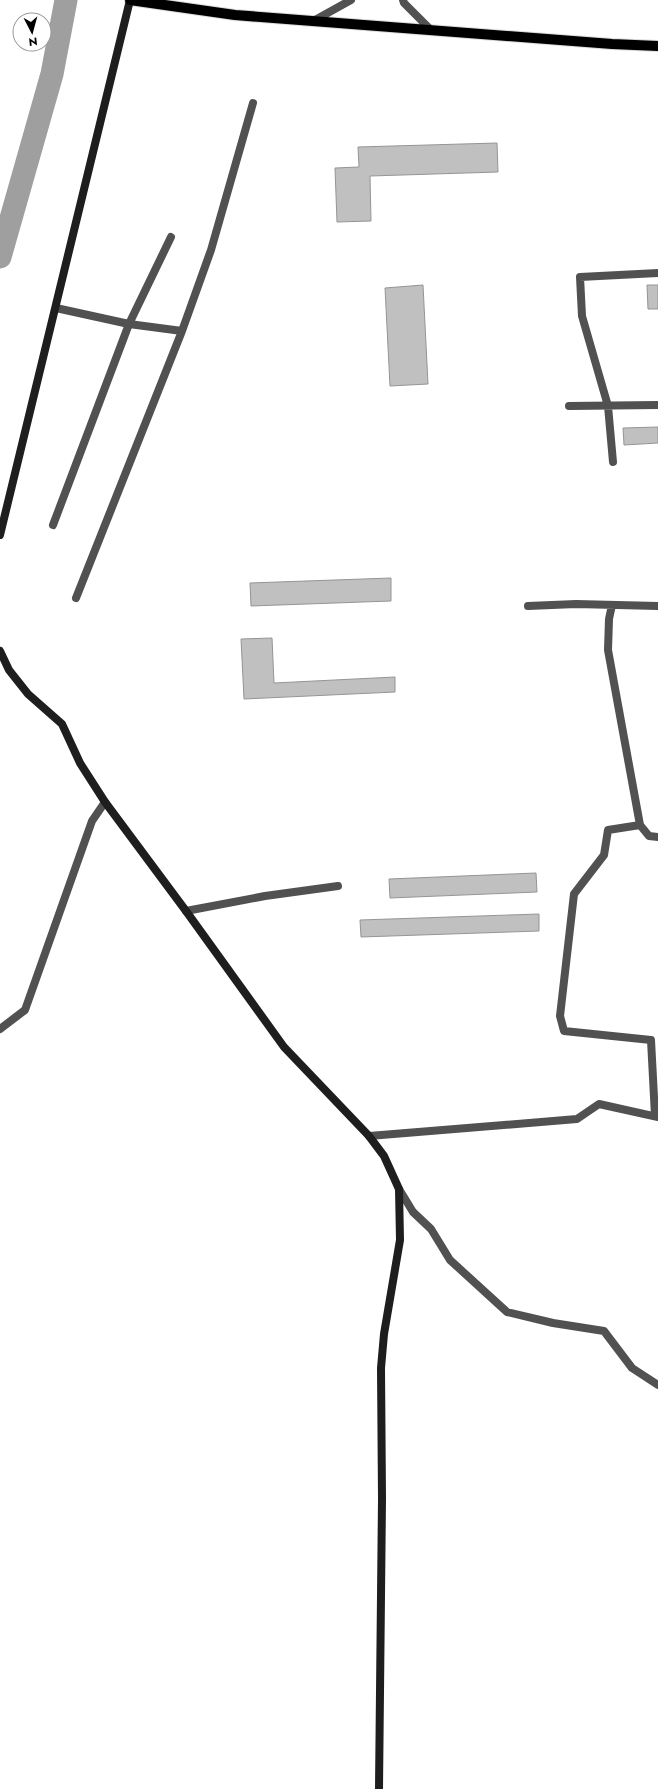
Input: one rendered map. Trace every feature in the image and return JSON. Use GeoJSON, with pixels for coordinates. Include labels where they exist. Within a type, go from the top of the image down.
{"type":"FeatureCollection","features":[{"type":"Feature","properties":{"kind":"main road"},"geometry":{"type":"LineString","coordinates":[[0,535],[130,0],[235,15],[612,44],[658,46]]}},
{"type":"Feature","properties":{"kind":"main road"},"geometry":{"type":"LineString","coordinates":[[0,651],[9,670],[28,694],[62,724],[80,763],[105,802],[284,1047],[369,1136],[384,1156],[399,1189],[400,1240],[384,1334],[381,1368],[382,1499],[379,1789]]}},
{"type":"Feature","properties":{"kind":"street"},"geometry":{"type":"LineString","coordinates":[[315,20],[351,0]]}},
{"type":"Feature","properties":{"kind":"street"},"geometry":{"type":"LineString","coordinates":[[403,0],[404,3],[430,30]]}},
{"type":"Feature","properties":{"kind":"street"},"geometry":{"type":"LineString","coordinates":[[76,598],[182,331],[211,250],[253,103]]}},
{"type":"Feature","properties":{"kind":"street"},"geometry":{"type":"LineString","coordinates":[[53,525],[129,324],[171,237]]}},
{"type":"Feature","properties":{"kind":"street"},"geometry":{"type":"LineString","coordinates":[[613,462],[608,406],[582,316],[580,277],[658,273]]}},
{"type":"Feature","properties":{"kind":"street"},"geometry":{"type":"LineString","coordinates":[[56,308],[129,324],[182,331]]}},
{"type":"Feature","properties":{"kind":"street"},"geometry":{"type":"LineString","coordinates":[[569,406],[658,405]]}},
{"type":"Feature","properties":{"kind":"street"},"geometry":{"type":"LineString","coordinates":[[612,605],[609,619],[608,650],[640,825],[649,836],[658,837]]}},
{"type":"Feature","properties":{"kind":"street"},"geometry":{"type":"LineString","coordinates":[[528,606],[658,606]]}},
{"type":"Feature","properties":{"kind":"street"},"geometry":{"type":"LineString","coordinates":[[0,1030],[25,1010],[92,821],[105,802]]}},
{"type":"Feature","properties":{"kind":"street"},"geometry":{"type":"LineString","coordinates":[[369,1136],[577,1119],[599,1104],[656,1117],[651,1040],[564,1031],[560,1016],[574,894],[604,855],[608,830],[640,825]]}},
{"type":"Feature","properties":{"kind":"street"},"geometry":{"type":"LineString","coordinates":[[186,911],[265,896],[338,886]]}},
{"type":"Feature","properties":{"kind":"street"},"geometry":{"type":"LineString","coordinates":[[399,1189],[413,1212],[431,1229],[450,1260],[507,1312],[553,1323],[604,1331],[632,1368],[658,1385]]}},
{"type":"Feature","properties":{"kind":"building"},"geometry":{"type":"Polygon","coordinates":[[[497,143],[498,172],[370,176],[371,221],[337,222],[335,168],[359,167],[358,147],[497,143]]]}},
{"type":"Feature","properties":{"kind":"building"},"geometry":{"type":"Polygon","coordinates":[[[423,285],[428,384],[390,386],[385,288],[423,285]]]}},
{"type":"Feature","properties":{"kind":"building"},"geometry":{"type":"Polygon","coordinates":[[[647,285],[658,285],[658,309],[648,309],[647,285]]]}},
{"type":"Feature","properties":{"kind":"building"},"geometry":{"type":"Polygon","coordinates":[[[658,427],[658,443],[624,445],[623,428],[658,427]]]}},
{"type":"Feature","properties":{"kind":"building"},"geometry":{"type":"Polygon","coordinates":[[[391,578],[391,601],[251,606],[250,583],[391,578]]]}},
{"type":"Feature","properties":{"kind":"building"},"geometry":{"type":"Polygon","coordinates":[[[272,638],[274,683],[395,677],[395,692],[244,699],[241,639],[272,638]]]}},
{"type":"Feature","properties":{"kind":"building"},"geometry":{"type":"Polygon","coordinates":[[[536,873],[537,892],[390,898],[389,879],[536,873]]]}},
{"type":"Feature","properties":{"kind":"building"},"geometry":{"type":"Polygon","coordinates":[[[539,914],[539,931],[361,937],[360,920],[539,914]]]}},
{"type":"Feature","properties":{"kind":"waterway"},"geometry":{"type":"LineString","coordinates":[[0,257],[52,74],[66,0]]}}]}
